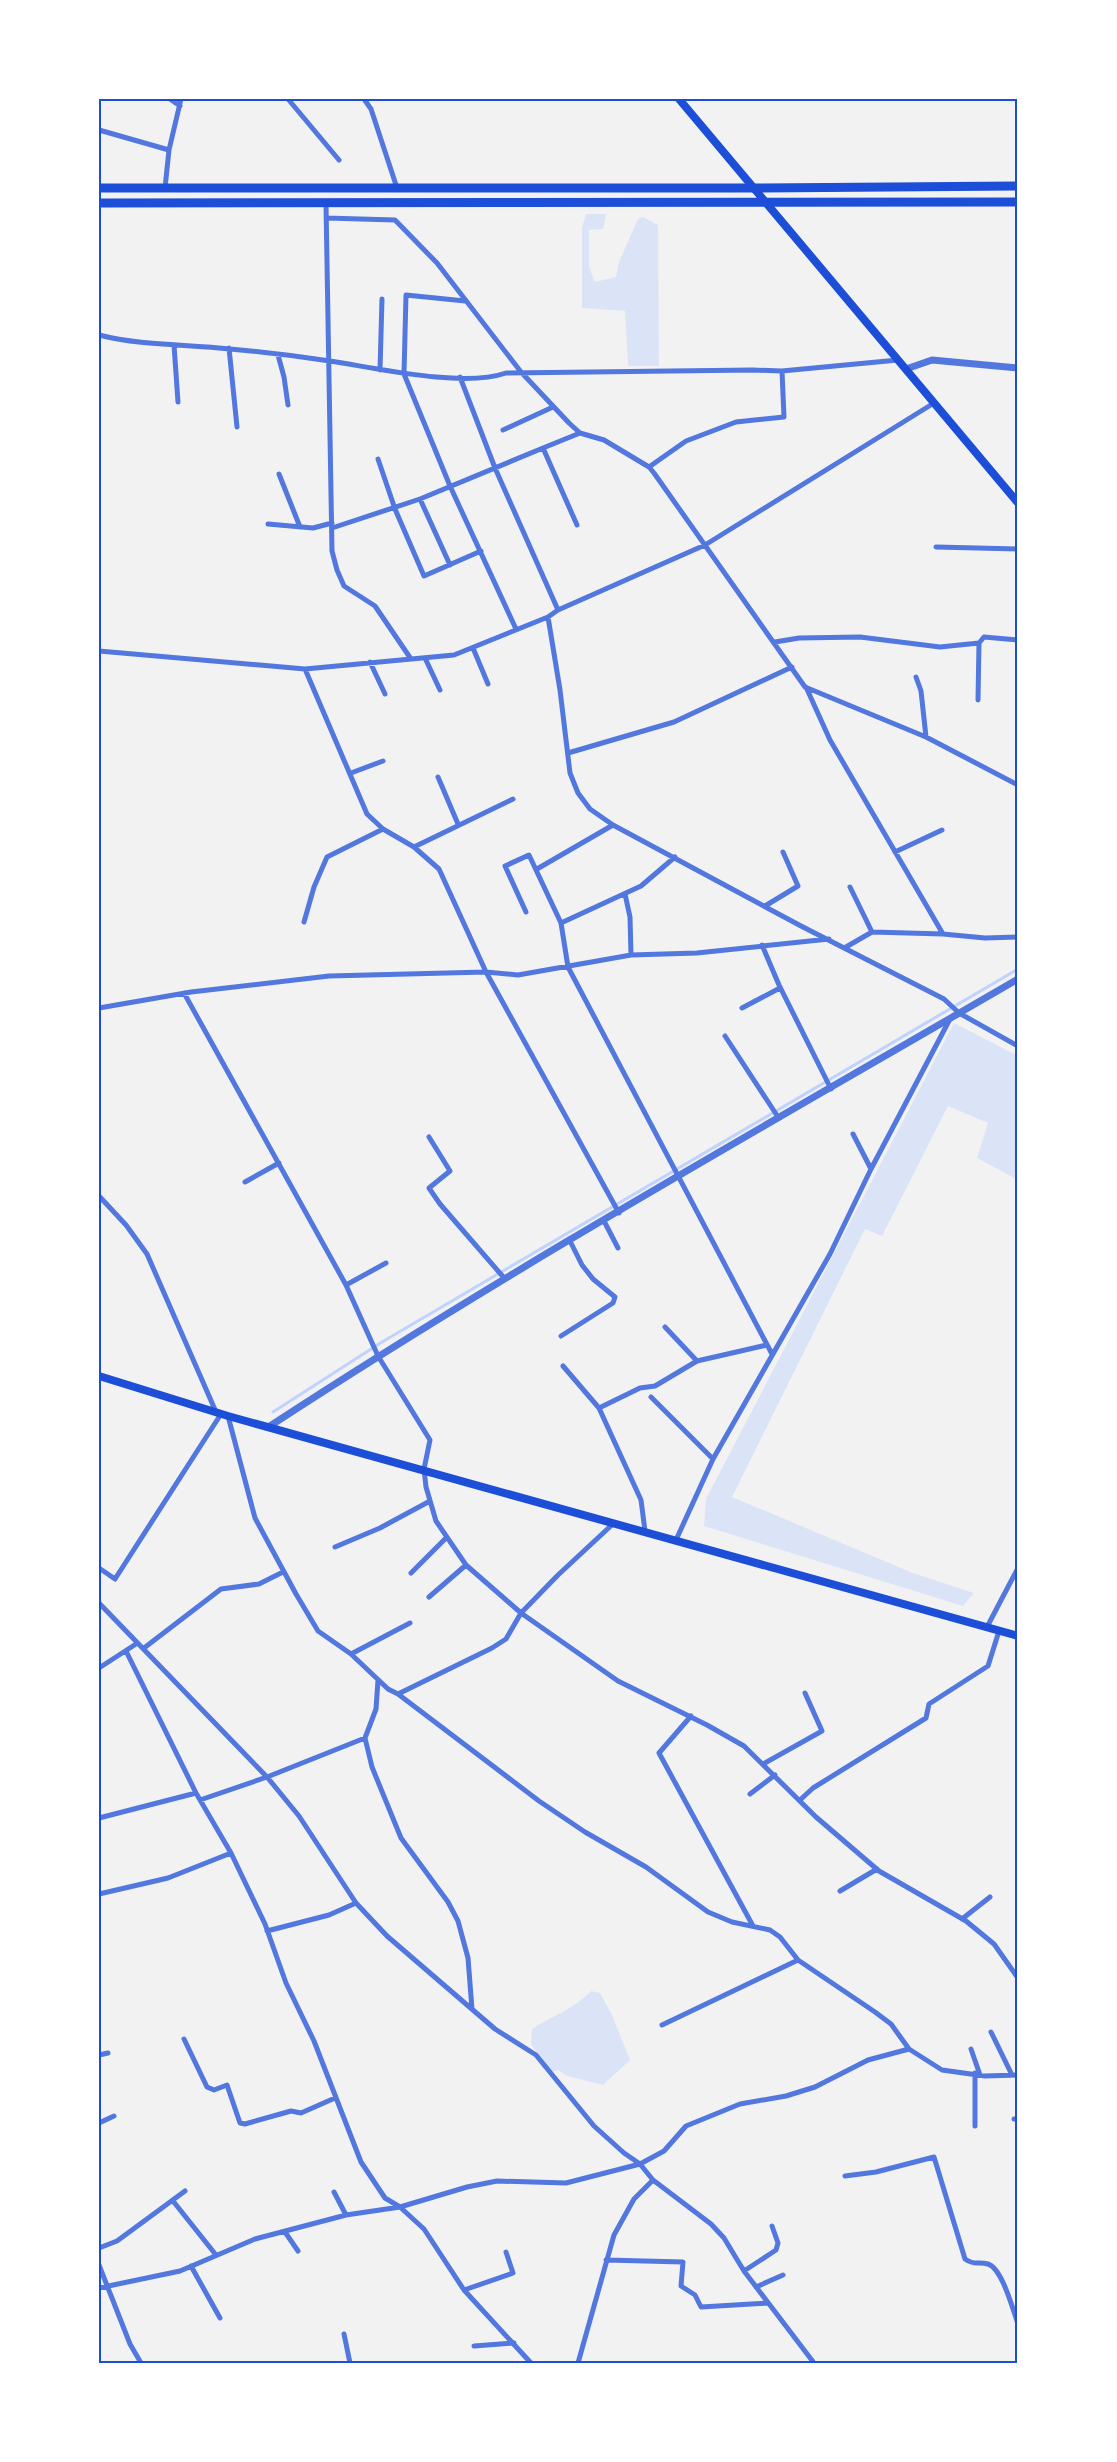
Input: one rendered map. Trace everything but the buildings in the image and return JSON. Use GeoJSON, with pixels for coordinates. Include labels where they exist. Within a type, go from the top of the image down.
{"type":"FeatureCollection","features":[{"type":"Feature","properties":{"kind":"highway"},"geometry":{"type":"LineString","coordinates":[[99,188],[1018,186]]}},
{"type":"Feature","properties":{"kind":"highway"},"geometry":{"type":"LineString","coordinates":[[99,204],[1018,202]]}},
{"type":"Feature","properties":{"kind":"main road"},"geometry":{"type":"LineString","coordinates":[[679,99],[1018,503]]}},
{"type":"Feature","properties":{"kind":"main road"},"geometry":{"type":"LineString","coordinates":[[99,1376],[222,1414],[1018,1636]]}},
{"type":"Feature","properties":{"kind":"street"},"geometry":{"type":"LineString","coordinates":[[170,99],[180,106]]}},
{"type":"Feature","properties":{"kind":"street"},"geometry":{"type":"LineString","coordinates":[[165,188],[169,150],[181,99]]}},
{"type":"Feature","properties":{"kind":"street"},"geometry":{"type":"LineString","coordinates":[[288,99],[339,160]]}},
{"type":"Feature","properties":{"kind":"street"},"geometry":{"type":"LineString","coordinates":[[364,99],[371,109],[397,188]]}},
{"type":"Feature","properties":{"kind":"street"},"geometry":{"type":"LineString","coordinates":[[99,130],[169,150]]}},
{"type":"Feature","properties":{"kind":"street"},"geometry":{"type":"LineString","coordinates":[[326,204],[332,551],[336,570],[344,586],[375,606],[411,659]]}},
{"type":"Feature","properties":{"kind":"street"},"geometry":{"type":"LineString","coordinates":[[326,218],[395,220],[437,263],[521,372],[553,407],[580,433],[604,440],[649,467],[675,500],[806,687],[830,740],[943,934]]}},
{"type":"Feature","properties":{"kind":"street"},"geometry":{"type":"LineString","coordinates":[[465,301],[406,295],[404,374],[450,486],[516,628]]}},
{"type":"Feature","properties":{"kind":"street"},"geometry":{"type":"LineString","coordinates":[[380,370],[381,299]]}},
{"type":"Feature","properties":{"kind":"street"},"geometry":{"type":"LineString","coordinates":[[99,335],[153,344],[229,348],[329,361],[404,374],[460,377],[492,378],[506,373],[521,372],[782,371],[898,360]]}},
{"type":"Feature","properties":{"kind":"street"},"geometry":{"type":"LineString","coordinates":[[174,345],[178,402]]}},
{"type":"Feature","properties":{"kind":"street"},"geometry":{"type":"LineString","coordinates":[[229,348],[237,426]]}},
{"type":"Feature","properties":{"kind":"street"},"geometry":{"type":"LineString","coordinates":[[278,355],[288,405]]}},
{"type":"Feature","properties":{"kind":"street"},"geometry":{"type":"LineString","coordinates":[[906,369],[932,360],[1018,368]]}},
{"type":"Feature","properties":{"kind":"street"},"geometry":{"type":"LineString","coordinates":[[649,467],[686,441],[736,422],[784,417],[782,371]]}},
{"type":"Feature","properties":{"kind":"street"},"geometry":{"type":"LineString","coordinates":[[460,377],[495,468],[558,610]]}},
{"type":"Feature","properties":{"kind":"street"},"geometry":{"type":"LineString","coordinates":[[99,651],[305,669],[454,655],[548,617],[558,610],[705,544],[934,403]]}},
{"type":"Feature","properties":{"kind":"street"},"geometry":{"type":"LineString","coordinates":[[503,430],[553,407]]}},
{"type":"Feature","properties":{"kind":"street"},"geometry":{"type":"LineString","coordinates":[[268,524],[313,528],[332,526],[395,509],[580,433]]}},
{"type":"Feature","properties":{"kind":"street"},"geometry":{"type":"LineString","coordinates":[[543,448],[577,525]]}},
{"type":"Feature","properties":{"kind":"street"},"geometry":{"type":"LineString","coordinates":[[378,459],[395,509],[424,576],[481,551]]}},
{"type":"Feature","properties":{"kind":"street"},"geometry":{"type":"LineString","coordinates":[[279,474],[300,527]]}},
{"type":"Feature","properties":{"kind":"street"},"geometry":{"type":"LineString","coordinates":[[420,499],[450,565]]}},
{"type":"Feature","properties":{"kind":"street"},"geometry":{"type":"LineString","coordinates":[[936,547],[1018,549]]}},
{"type":"Feature","properties":{"kind":"street"},"geometry":{"type":"LineString","coordinates":[[548,617],[570,773],[579,793],[590,809],[613,825],[944,999],[958,1012],[1018,1046]]}},
{"type":"Feature","properties":{"kind":"street"},"geometry":{"type":"LineString","coordinates":[[775,642],[799,638],[860,637],[940,647],[980,643]]}},
{"type":"Feature","properties":{"kind":"street"},"geometry":{"type":"LineString","coordinates":[[978,700],[980,643],[984,637],[1018,640]]}},
{"type":"Feature","properties":{"kind":"street"},"geometry":{"type":"LineString","coordinates":[[473,648],[488,684]]}},
{"type":"Feature","properties":{"kind":"street"},"geometry":{"type":"LineString","coordinates":[[425,658],[440,690]]}},
{"type":"Feature","properties":{"kind":"street"},"geometry":{"type":"LineString","coordinates":[[370,662],[385,694]]}},
{"type":"Feature","properties":{"kind":"street"},"geometry":{"type":"LineString","coordinates":[[568,753],[674,722],[792,667]]}},
{"type":"Feature","properties":{"kind":"street"},"geometry":{"type":"LineString","coordinates":[[305,669],[367,814],[383,829],[414,847],[439,869],[486,972],[618,1212]]}},
{"type":"Feature","properties":{"kind":"street"},"geometry":{"type":"LineString","coordinates":[[916,677],[921,691],[926,737]]}},
{"type":"Feature","properties":{"kind":"street"},"geometry":{"type":"LineString","coordinates":[[806,687],[926,737],[1018,785]]}},
{"type":"Feature","properties":{"kind":"street"},"geometry":{"type":"LineString","coordinates":[[351,773],[383,761]]}},
{"type":"Feature","properties":{"kind":"street"},"geometry":{"type":"LineString","coordinates":[[438,777],[458,824]]}},
{"type":"Feature","properties":{"kind":"street"},"geometry":{"type":"LineString","coordinates":[[414,847],[513,799]]}},
{"type":"Feature","properties":{"kind":"street"},"geometry":{"type":"LineString","coordinates":[[537,869],[613,825]]}},
{"type":"Feature","properties":{"kind":"street"},"geometry":{"type":"LineString","coordinates":[[304,922],[314,887],[327,857],[383,829]]}},
{"type":"Feature","properties":{"kind":"street"},"geometry":{"type":"LineString","coordinates":[[895,852],[942,830]]}},
{"type":"Feature","properties":{"kind":"street"},"geometry":{"type":"LineString","coordinates":[[765,906],[798,886],[783,852]]}},
{"type":"Feature","properties":{"kind":"street"},"geometry":{"type":"LineString","coordinates":[[526,912],[505,866],[529,855],[561,923],[568,967],[772,1354]]}},
{"type":"Feature","properties":{"kind":"street"},"geometry":{"type":"LineString","coordinates":[[561,923],[641,886],[675,857]]}},
{"type":"Feature","properties":{"kind":"street"},"geometry":{"type":"LineString","coordinates":[[850,887],[872,932]]}},
{"type":"Feature","properties":{"kind":"street"},"geometry":{"type":"LineString","coordinates":[[625,894],[630,917],[632,955]]}},
{"type":"Feature","properties":{"kind":"street"},"geometry":{"type":"LineString","coordinates":[[846,947],[872,932],[985,938],[1018,936]]}},
{"type":"Feature","properties":{"kind":"street"},"geometry":{"type":"LineString","coordinates":[[99,1008],[184,993],[329,976],[486,972],[518,975],[632,955],[697,953],[829,939]]}},
{"type":"Feature","properties":{"kind":"street"},"geometry":{"type":"LineString","coordinates":[[762,945],[780,988],[830,1087]]}},
{"type":"Feature","properties":{"kind":"street"},"geometry":{"type":"LineString","coordinates":[[270,1426],[377,1354],[504,1278],[1018,979]]}},
{"type":"Feature","properties":{"kind":"street"},"geometry":{"type":"LineString","coordinates":[[742,1008],[780,988]]}},
{"type":"Feature","properties":{"kind":"street"},"geometry":{"type":"LineString","coordinates":[[184,993],[346,1285],[377,1354],[430,1440],[424,1469],[430,1501],[436,1521],[466,1565],[521,1613],[618,1681],[691,1716],[744,1746],[816,1817],[878,1869],[962,1919],[994,1944],[1016,1969],[1018,1978]]}},
{"type":"Feature","properties":{"kind":"street"},"geometry":{"type":"LineString","coordinates":[[676,1540],[713,1459],[830,1254],[871,1169],[951,1018]]}},
{"type":"Feature","properties":{"kind":"street"},"geometry":{"type":"LineString","coordinates":[[724,1036],[778,1117]]}},
{"type":"Feature","properties":{"kind":"street"},"geometry":{"type":"LineString","coordinates":[[853,1134],[871,1169]]}},
{"type":"Feature","properties":{"kind":"street"},"geometry":{"type":"LineString","coordinates":[[429,1137],[450,1172],[429,1188],[504,1278]]}},
{"type":"Feature","properties":{"kind":"street"},"geometry":{"type":"LineString","coordinates":[[245,1182],[279,1163]]}},
{"type":"Feature","properties":{"kind":"street"},"geometry":{"type":"LineString","coordinates":[[99,1196],[126,1225],[147,1254],[222,1414],[255,1518],[283,1572],[318,1630],[351,1654],[388,1689],[398,1694],[539,1801],[585,1832],[646,1867],[708,1912],[732,1922],[770,1930],[780,1937],[798,1960],[891,2024],[909,2049],[942,2070],[1015,2075]]}},
{"type":"Feature","properties":{"kind":"street"},"geometry":{"type":"LineString","coordinates":[[604,1221],[618,1248]]}},
{"type":"Feature","properties":{"kind":"street"},"geometry":{"type":"LineString","coordinates":[[561,1336],[612,1303],[615,1298],[588,1272],[570,1241]]}},
{"type":"Feature","properties":{"kind":"street"},"geometry":{"type":"LineString","coordinates":[[346,1285],[386,1263]]}},
{"type":"Feature","properties":{"kind":"street"},"geometry":{"type":"LineString","coordinates":[[665,1327],[697,1361]]}},
{"type":"Feature","properties":{"kind":"street"},"geometry":{"type":"LineString","coordinates":[[599,1408],[640,1388],[655,1386],[697,1361],[767,1345]]}},
{"type":"Feature","properties":{"kind":"street"},"geometry":{"type":"LineString","coordinates":[[563,1366],[599,1408],[641,1500],[645,1531]]}},
{"type":"Feature","properties":{"kind":"street"},"geometry":{"type":"LineString","coordinates":[[651,1396],[713,1459]]}},
{"type":"Feature","properties":{"kind":"street"},"geometry":{"type":"LineString","coordinates":[[100,1571],[115,1579],[222,1414]]}},
{"type":"Feature","properties":{"kind":"street"},"geometry":{"type":"LineString","coordinates":[[335,1547],[380,1528],[430,1501]]}},
{"type":"Feature","properties":{"kind":"street"},"geometry":{"type":"LineString","coordinates":[[398,1694],[492,1648],[506,1638],[521,1613],[614,1523]]}},
{"type":"Feature","properties":{"kind":"street"},"geometry":{"type":"LineString","coordinates":[[411,1573],[447,1537]]}},
{"type":"Feature","properties":{"kind":"street"},"geometry":{"type":"LineString","coordinates":[[429,1597],[466,1565]]}},
{"type":"Feature","properties":{"kind":"street"},"geometry":{"type":"LineString","coordinates":[[987,1627],[1018,1568]]}},
{"type":"Feature","properties":{"kind":"street"},"geometry":{"type":"LineString","coordinates":[[144,1648],[221,1589],[259,1584],[283,1572]]}},
{"type":"Feature","properties":{"kind":"street"},"geometry":{"type":"LineString","coordinates":[[99,1604],[267,1777],[299,1816],[356,1903],[387,1936],[495,2029],[536,2055],[594,2126],[640,2164],[653,2181],[711,2224],[814,2363]]}},
{"type":"Feature","properties":{"kind":"street"},"geometry":{"type":"LineString","coordinates":[[351,1654],[410,1623]]}},
{"type":"Feature","properties":{"kind":"street"},"geometry":{"type":"LineString","coordinates":[[800,1800],[813,1788],[926,1718],[929,1704],[988,1666],[999,1631]]}},
{"type":"Feature","properties":{"kind":"street"},"geometry":{"type":"LineString","coordinates":[[99,1668],[136,1644]]}},
{"type":"Feature","properties":{"kind":"street"},"geometry":{"type":"LineString","coordinates":[[126,1651],[196,1793],[231,1853],[267,1931],[286,1983],[314,2041],[335,2098],[372,2180],[385,2198],[424,2229],[464,2290],[531,2363]]}},
{"type":"Feature","properties":{"kind":"street"},"geometry":{"type":"LineString","coordinates":[[378,1680],[376,1709],[365,1738],[372,1767],[401,1838],[441,1892],[458,1920],[468,1958],[472,2009]]}},
{"type":"Feature","properties":{"kind":"street"},"geometry":{"type":"LineString","coordinates":[[763,1764],[822,1731],[805,1693]]}},
{"type":"Feature","properties":{"kind":"street"},"geometry":{"type":"LineString","coordinates":[[691,1716],[659,1753],[753,1926]]}},
{"type":"Feature","properties":{"kind":"street"},"geometry":{"type":"LineString","coordinates":[[200,1800],[267,1777],[365,1738]]}},
{"type":"Feature","properties":{"kind":"street"},"geometry":{"type":"LineString","coordinates":[[750,1794],[775,1775]]}},
{"type":"Feature","properties":{"kind":"street"},"geometry":{"type":"LineString","coordinates":[[99,1818],[196,1793]]}},
{"type":"Feature","properties":{"kind":"street"},"geometry":{"type":"LineString","coordinates":[[99,1894],[168,1878],[231,1853]]}},
{"type":"Feature","properties":{"kind":"street"},"geometry":{"type":"LineString","coordinates":[[840,1891],[878,1869]]}},
{"type":"Feature","properties":{"kind":"street"},"geometry":{"type":"LineString","coordinates":[[962,1919],[990,1897]]}},
{"type":"Feature","properties":{"kind":"street"},"geometry":{"type":"LineString","coordinates":[[267,1931],[329,1915],[356,1903]]}},
{"type":"Feature","properties":{"kind":"street"},"geometry":{"type":"LineString","coordinates":[[662,2025],[798,1960]]}},
{"type":"Feature","properties":{"kind":"street"},"geometry":{"type":"LineString","coordinates":[[991,2032],[1015,2075]]}},
{"type":"Feature","properties":{"kind":"street"},"geometry":{"type":"LineString","coordinates":[[184,2040],[207,2087],[214,2090],[227,2085],[240,2123],[245,2124],[291,2111],[300,2113],[335,2098]]}},
{"type":"Feature","properties":{"kind":"street"},"geometry":{"type":"LineString","coordinates":[[99,2288],[180,2271],[255,2239],[346,2215],[400,2208],[467,2187],[497,2181],[566,2183],[640,2164],[664,2151],[686,2126],[740,2104],[786,2096],[814,2087],[868,2060],[909,2049]]}},
{"type":"Feature","properties":{"kind":"street"},"geometry":{"type":"LineString","coordinates":[[971,2049],[977,2074],[975,2126]]}},
{"type":"Feature","properties":{"kind":"street"},"geometry":{"type":"LineString","coordinates":[[99,2055],[108,2053]]}},
{"type":"Feature","properties":{"kind":"street"},"geometry":{"type":"LineString","coordinates":[[99,2123],[114,2116]]}},
{"type":"Feature","properties":{"kind":"street"},"geometry":{"type":"LineString","coordinates":[[845,2176],[876,2172],[934,2157],[965,2259],[972,2264],[987,2263],[997,2270],[1018,2324]]}},
{"type":"Feature","properties":{"kind":"street"},"geometry":{"type":"LineString","coordinates":[[578,2363],[614,2235],[634,2199],[653,2181]]}},
{"type":"Feature","properties":{"kind":"street"},"geometry":{"type":"LineString","coordinates":[[99,2248],[117,2241],[185,2191]]}},
{"type":"Feature","properties":{"kind":"street"},"geometry":{"type":"LineString","coordinates":[[334,2192],[346,2215]]}},
{"type":"Feature","properties":{"kind":"street"},"geometry":{"type":"LineString","coordinates":[[172,2201],[216,2255]]}},
{"type":"Feature","properties":{"kind":"street"},"geometry":{"type":"LineString","coordinates":[[744,2271],[776,2250],[778,2243],[772,2226]]}},
{"type":"Feature","properties":{"kind":"street"},"geometry":{"type":"LineString","coordinates":[[285,2232],[298,2251]]}},
{"type":"Feature","properties":{"kind":"street"},"geometry":{"type":"LineString","coordinates":[[464,2290],[513,2273],[506,2252]]}},
{"type":"Feature","properties":{"kind":"street"},"geometry":{"type":"LineString","coordinates":[[606,2260],[683,2262],[681,2286],[695,2295],[701,2307],[768,2303]]}},
{"type":"Feature","properties":{"kind":"street"},"geometry":{"type":"LineString","coordinates":[[99,2265],[130,2344],[141,2363]]}},
{"type":"Feature","properties":{"kind":"street"},"geometry":{"type":"LineString","coordinates":[[191,2266],[220,2318]]}},
{"type":"Feature","properties":{"kind":"street"},"geometry":{"type":"LineString","coordinates":[[756,2287],[783,2275]]}},
{"type":"Feature","properties":{"kind":"street"},"geometry":{"type":"LineString","coordinates":[[344,2334],[350,2363]]}},
{"type":"Feature","properties":{"kind":"street"},"geometry":{"type":"LineString","coordinates":[[474,2346],[514,2343]]}},
{"type":"Feature","properties":{"kind":"shaded area"},"geometry":{"type":"Polygon","coordinates":[[[586,214],[606,214],[603,229],[589,230],[589,267],[595,282],[616,277],[619,262],[638,219],[643,217],[658,225],[659,366],[628,366],[625,311],[582,308],[582,228],[586,214]]]}},
{"type":"Feature","properties":{"kind":"shaded area"},"geometry":{"type":"Polygon","coordinates":[[[954,1023],[1018,1056],[1018,1175],[1016,1179],[977,1158],[988,1123],[948,1106],[882,1236],[865,1229],[732,1497],[913,1573],[974,1593],[963,1606],[704,1526],[706,1499],[954,1023]]]}},
{"type":"Feature","properties":{"kind":"shaded area"},"geometry":{"type":"Polygon","coordinates":[[[591,1991],[600,1993],[612,2015],[630,2060],[603,2085],[567,2076],[558,2070],[550,2072],[531,2044],[532,2029],[570,2008],[591,1991]]]}},
{"type":"Feature","properties":{"kind":"waterway"},"geometry":{"type":"LineString","coordinates":[[273,1412],[382,1342],[1018,969]]}}]}
